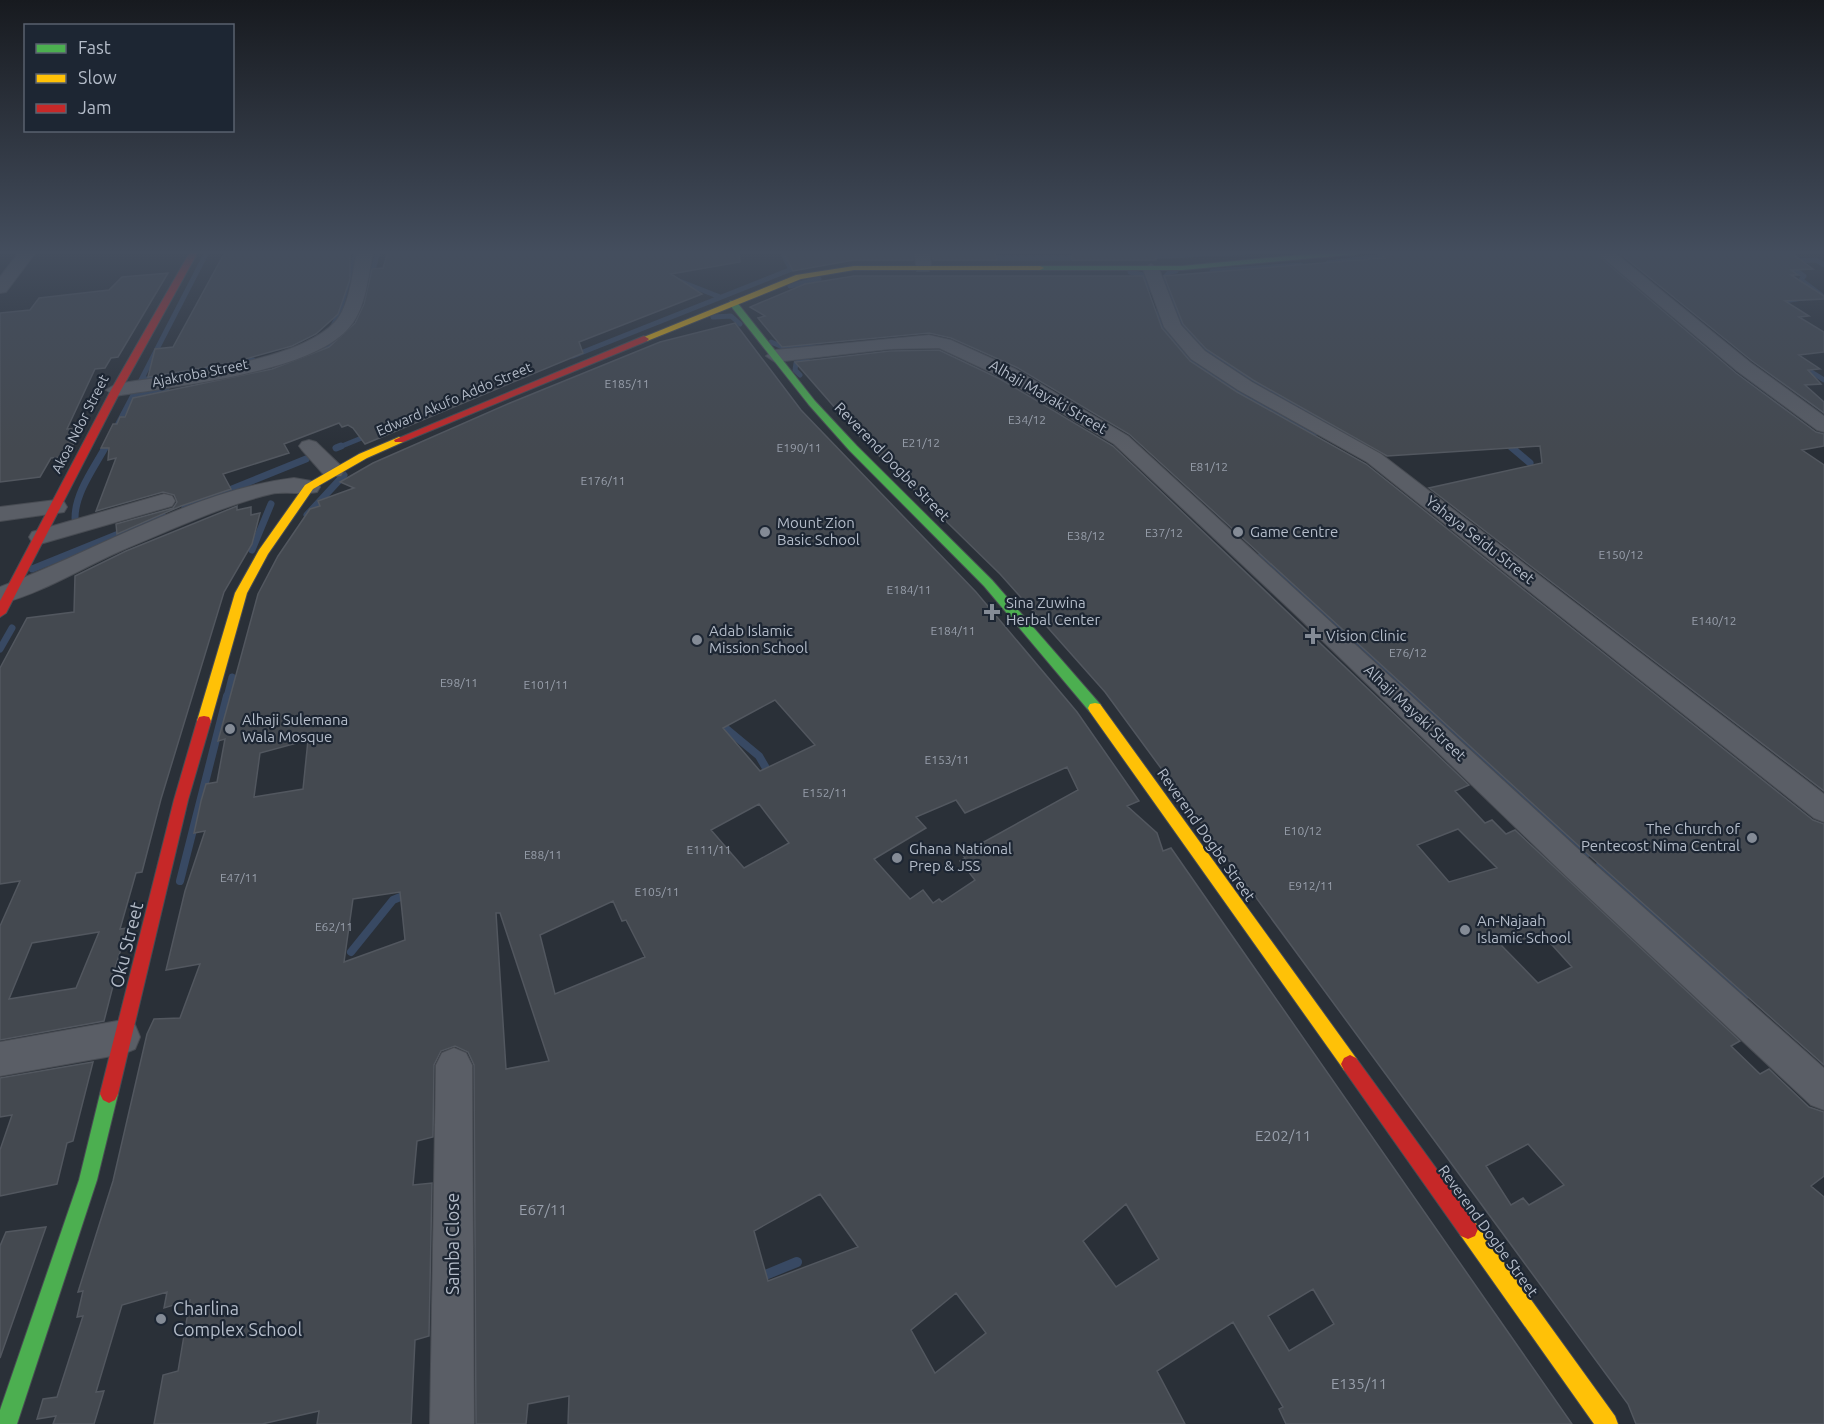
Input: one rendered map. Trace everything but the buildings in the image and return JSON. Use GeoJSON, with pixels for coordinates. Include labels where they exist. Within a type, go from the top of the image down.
{"type":"FeatureCollection","features":[{"type":"Feature","properties":{"kind":"street","name":"Akoa Ndor Street"},"geometry":{"type":"LineString","coordinates":[[0,613],[6,594],[38,542],[116,390],[156,318]]}},
{"type":"Feature","properties":{"kind":"street","name":"Ajakroba Street"},"geometry":{"type":"LineString","coordinates":[[116,390],[283,356],[331,335],[347,318]]}},
{"type":"Feature","properties":{"kind":"street","name":"Edward Akufo Addo Street"},"geometry":{"type":"LineString","coordinates":[[309,487],[333,471],[501,396],[694,318]]}},
{"type":"Feature","properties":{"kind":"street","name":"Reverend Dogbe Street"},"geometry":{"type":"LineString","coordinates":[[745,318],[853,448],[987,584],[1091,702],[1606,1424]]}},
{"type":"Feature","properties":{"kind":"street","name":"Yahaya Seidu Street"},"geometry":{"type":"LineString","coordinates":[[1170,318],[1173,327],[1197,355],[1245,386],[1374,458],[1824,810]]}},
{"type":"Feature","properties":{"kind":"street"},"geometry":{"type":"LineString","coordinates":[[1685,318],[1738,362],[1824,426]]}},
{"type":"Feature","properties":{"kind":"street","name":"Alhaji Mayaki Street"},"geometry":{"type":"LineString","coordinates":[[775,356],[890,343],[929,341],[944,344],[1008,373],[1082,414],[1121,440],[1308,612],[1578,868],[1824,1092]]}},
{"type":"Feature","properties":{"kind":"street"},"geometry":{"type":"LineString","coordinates":[[309,446],[333,471]]}},
{"type":"Feature","properties":{"kind":"street"},"geometry":{"type":"LineString","coordinates":[[6,594],[55,575],[116,544],[228,501],[269,488],[294,485],[309,487]]}},
{"type":"Feature","properties":{"kind":"street","name":"Oku Street"},"geometry":{"type":"LineString","coordinates":[[6,1424],[88,1180],[181,800],[241,593],[263,553],[309,487]]}},
{"type":"Feature","properties":{"kind":"street"},"geometry":{"type":"LineString","coordinates":[[38,542],[164,501]]}},
{"type":"Feature","properties":{"kind":"street"},"geometry":{"type":"LineString","coordinates":[[0,514],[56,507]]}},
{"type":"Feature","properties":{"kind":"street"},"geometry":{"type":"LineString","coordinates":[[0,1059],[123,1037]]}},
{"type":"Feature","properties":{"kind":"street","name":"Samba Close"},"geometry":{"type":"LineString","coordinates":[[452,1424],[454,1065]]}},
{"type":"Feature","properties":{"kind":"waterway"},"geometry":{"type":"LineString","coordinates":[[173,318],[141,380],[253,360]]}},
{"type":"Feature","properties":{"kind":"waterway"},"geometry":{"type":"LineString","coordinates":[[332,328],[336,318]]}},
{"type":"Feature","properties":{"kind":"waterway"},"geometry":{"type":"LineString","coordinates":[[573,356],[667,318]]}},
{"type":"Feature","properties":{"kind":"waterway"},"geometry":{"type":"LineString","coordinates":[[734,318],[740,324]]}},
{"type":"Feature","properties":{"kind":"waterway"},"geometry":{"type":"LineString","coordinates":[[1161,318],[1164,330],[1176,346],[1211,376],[1277,414],[1316,433]]}},
{"type":"Feature","properties":{"kind":"waterway"},"geometry":{"type":"LineString","coordinates":[[1180,318],[1201,348],[1365,446]]}},
{"type":"Feature","properties":{"kind":"waterway"},"geometry":{"type":"LineString","coordinates":[[771,342],[785,348],[820,347]]}},
{"type":"Feature","properties":{"kind":"waterway"},"geometry":{"type":"LineString","coordinates":[[299,357],[338,343]]}},
{"type":"Feature","properties":{"kind":"waterway"},"geometry":{"type":"LineString","coordinates":[[800,375],[795,370],[796,363],[814,355]]}},
{"type":"Feature","properties":{"kind":"waterway"},"geometry":{"type":"LineString","coordinates":[[1800,365],[1824,380]]}},
{"type":"Feature","properties":{"kind":"waterway"},"geometry":{"type":"LineString","coordinates":[[105,448],[133,395],[167,388]]}},
{"type":"Feature","properties":{"kind":"waterway"},"geometry":{"type":"LineString","coordinates":[[337,448],[369,435]]}},
{"type":"Feature","properties":{"kind":"waterway"},"geometry":{"type":"LineString","coordinates":[[1506,443],[1512,448]]}},
{"type":"Feature","properties":{"kind":"waterway"},"geometry":{"type":"LineString","coordinates":[[75,518],[78,499],[106,446]]}},
{"type":"Feature","properties":{"kind":"waterway"},"geometry":{"type":"LineString","coordinates":[[336,448],[341,446]]}},
{"type":"Feature","properties":{"kind":"waterway"},"geometry":{"type":"LineString","coordinates":[[1510,446],[1530,463]]}},
{"type":"Feature","properties":{"kind":"waterway"},"geometry":{"type":"LineString","coordinates":[[185,508],[306,459]]}},
{"type":"Feature","properties":{"kind":"waterway"},"geometry":{"type":"LineString","coordinates":[[307,515],[344,475]]}},
{"type":"Feature","properties":{"kind":"waterway"},"geometry":{"type":"LineString","coordinates":[[252,550],[271,504]]}},
{"type":"Feature","properties":{"kind":"waterway"},"geometry":{"type":"LineString","coordinates":[[32,569],[163,516]]}},
{"type":"Feature","properties":{"kind":"waterway"},"geometry":{"type":"LineString","coordinates":[[1260,557],[1415,697]]}},
{"type":"Feature","properties":{"kind":"waterway"},"geometry":{"type":"LineString","coordinates":[[0,649],[12,628]]}},
{"type":"Feature","properties":{"kind":"waterway"},"geometry":{"type":"LineString","coordinates":[[227,697],[232,677]]}},
{"type":"Feature","properties":{"kind":"waterway"},"geometry":{"type":"LineString","coordinates":[[180,881],[227,696]]}},
{"type":"Feature","properties":{"kind":"waterway"},"geometry":{"type":"LineString","coordinates":[[1413,696],[1587,853]]}},
{"type":"Feature","properties":{"kind":"waterway"},"geometry":{"type":"LineString","coordinates":[[718,722],[759,756],[770,775]]}},
{"type":"Feature","properties":{"kind":"waterway"},"geometry":{"type":"LineString","coordinates":[[1600,865],[1744,997]]}},
{"type":"Feature","properties":{"kind":"waterway"},"geometry":{"type":"LineString","coordinates":[[351,952],[393,900],[410,893]]}},
{"type":"Feature","properties":{"kind":"waterway"},"geometry":{"type":"LineString","coordinates":[[758,1278],[797,1262]]}},
{"type":"Feature","properties":{"kind":"traffic: fast"},"geometry":{"type":"LineString","coordinates":[[745,318],[812,403],[853,448],[988,583],[1095,708]]}},
{"type":"Feature","properties":{"kind":"traffic: fast"},"geometry":{"type":"LineString","coordinates":[[6,1424],[88,1180],[109,1094]]}},
{"type":"Feature","properties":{"kind":"traffic: slow"},"geometry":{"type":"LineString","coordinates":[[644,339],[695,318]]}},
{"type":"Feature","properties":{"kind":"traffic: slow"},"geometry":{"type":"LineString","coordinates":[[204,721],[241,593],[263,553],[309,487],[363,456],[399,440]]}},
{"type":"Feature","properties":{"kind":"traffic: slow"},"geometry":{"type":"LineString","coordinates":[[1095,708],[1350,1064]]}},
{"type":"Feature","properties":{"kind":"traffic: slow"},"geometry":{"type":"LineString","coordinates":[[1468,1229],[1607,1424]]}},
{"type":"Feature","properties":{"kind":"traffic: jam"},"geometry":{"type":"LineString","coordinates":[[0,613],[116,390],[156,318]]}},
{"type":"Feature","properties":{"kind":"traffic: jam"},"geometry":{"type":"LineString","coordinates":[[399,440],[644,339]]}},
{"type":"Feature","properties":{"kind":"traffic: jam"},"geometry":{"type":"LineString","coordinates":[[109,1094],[181,800],[204,721]]}},
{"type":"Feature","properties":{"kind":"traffic: jam"},"geometry":{"type":"LineString","coordinates":[[1350,1064],[1468,1229]]}},
{"type":"Feature","properties":{"kind":"place","name":"Mount Zion Basic School"},"geometry":{"type":"Point","coordinates":[765,532]}},
{"type":"Feature","properties":{"kind":"place","name":"Game Centre"},"geometry":{"type":"Point","coordinates":[1238,532]}},
{"type":"Feature","properties":{"kind":"place","name":"Sina Zuwina Herbal Center"},"geometry":{"type":"Point","coordinates":[992,612]}},
{"type":"Feature","properties":{"kind":"place","name":"Vision Clinic"},"geometry":{"type":"Point","coordinates":[1313,636]}},
{"type":"Feature","properties":{"kind":"place","name":"Adab Islamic Mission School"},"geometry":{"type":"Point","coordinates":[697,640]}},
{"type":"Feature","properties":{"kind":"place","name":"Alhaji Sulemana Wala Mosque"},"geometry":{"type":"Point","coordinates":[230,729]}},
{"type":"Feature","properties":{"kind":"place","name":"The Church of Pentecost Nima Central"},"geometry":{"type":"Point","coordinates":[1752,838]}},
{"type":"Feature","properties":{"kind":"place","name":"Ghana National Prep & JSS"},"geometry":{"type":"Point","coordinates":[897,858]}},
{"type":"Feature","properties":{"kind":"place","name":"An-Najaah Islamic School"},"geometry":{"type":"Point","coordinates":[1465,930]}},
{"type":"Feature","properties":{"kind":"place","name":"Charlina Complex School"},"geometry":{"type":"Point","coordinates":[161,1319]}}]}
